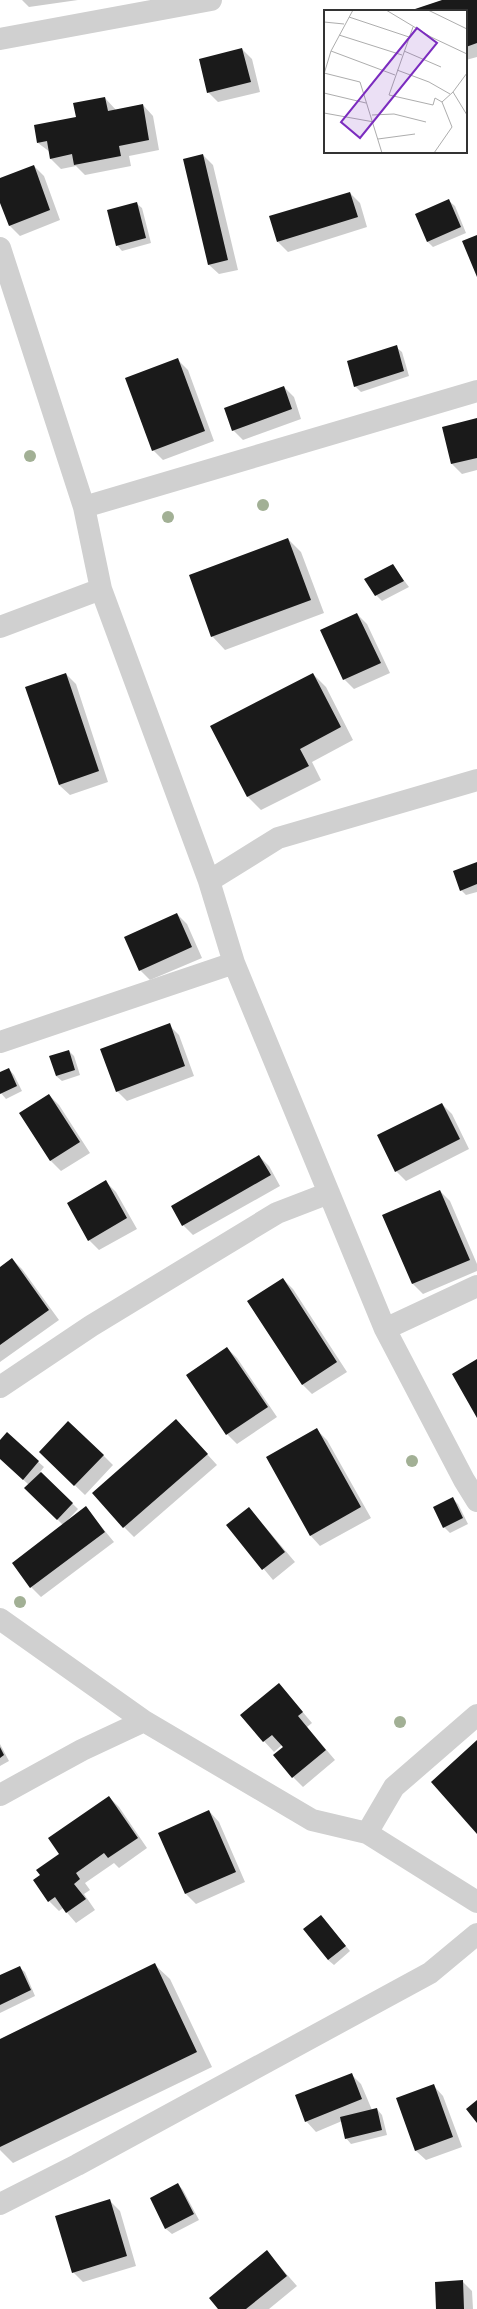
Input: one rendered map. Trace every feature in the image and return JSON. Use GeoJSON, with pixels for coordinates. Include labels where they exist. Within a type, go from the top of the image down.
{"type":"FeatureCollection","features":[{"type":"Feature","properties":{"kind":"street"},"geometry":{"type":"LineString","coordinates":[[0,38],[211,0]]}},
{"type":"Feature","properties":{"kind":"street"},"geometry":{"type":"LineString","coordinates":[[0,248],[84,507],[101,589],[208,881],[234,963],[385,1329],[464,1480],[477,1501]]}},
{"type":"Feature","properties":{"kind":"street"},"geometry":{"type":"LineString","coordinates":[[84,507],[477,391]]}},
{"type":"Feature","properties":{"kind":"street"},"geometry":{"type":"LineString","coordinates":[[0,627],[101,589]]}},
{"type":"Feature","properties":{"kind":"street"},"geometry":{"type":"LineString","coordinates":[[208,881],[278,838],[477,780]]}},
{"type":"Feature","properties":{"kind":"street"},"geometry":{"type":"LineString","coordinates":[[0,1042],[234,963]]}},
{"type":"Feature","properties":{"kind":"street"},"geometry":{"type":"LineString","coordinates":[[0,1387],[91,1326],[277,1213],[329,1193]]}},
{"type":"Feature","properties":{"kind":"street"},"geometry":{"type":"LineString","coordinates":[[385,1329],[477,1286]]}},
{"type":"Feature","properties":{"kind":"street"},"geometry":{"type":"LineString","coordinates":[[0,1618],[144,1721],[312,1820],[367,1833],[477,1902]]}},
{"type":"Feature","properties":{"kind":"street"},"geometry":{"type":"LineString","coordinates":[[367,1833],[394,1787],[477,1714]]}},
{"type":"Feature","properties":{"kind":"street"},"geometry":{"type":"LineString","coordinates":[[0,1795],[82,1750],[144,1721]]}},
{"type":"Feature","properties":{"kind":"street"},"geometry":{"type":"LineString","coordinates":[[0,2204],[77,2166],[430,1973],[477,1934]]}},
{"type":"Feature","properties":{"kind":"building"},"geometry":{"type":"Polygon","coordinates":[[[442,0],[477,0],[477,43],[467,47],[467,10],[412,10],[442,0]]]}},
{"type":"Feature","properties":{"kind":"building"},"geometry":{"type":"Polygon","coordinates":[[[242,48],[251,82],[207,93],[199,59],[242,48]]]}},
{"type":"Feature","properties":{"kind":"building"},"geometry":{"type":"Polygon","coordinates":[[[105,97],[108,111],[143,104],[149,140],[119,146],[121,156],[74,165],[72,154],[50,159],[47,141],[37,143],[34,125],[76,117],[73,103],[105,97]]]}},
{"type":"Feature","properties":{"kind":"building"},"geometry":{"type":"Polygon","coordinates":[[[203,154],[228,260],[208,265],[183,159],[203,154]]]}},
{"type":"Feature","properties":{"kind":"building"},"geometry":{"type":"Polygon","coordinates":[[[34,165],[50,210],[9,226],[0,203],[0,178],[34,165]]]}},
{"type":"Feature","properties":{"kind":"building"},"geometry":{"type":"Polygon","coordinates":[[[350,192],[358,217],[277,242],[269,216],[350,192]]]}},
{"type":"Feature","properties":{"kind":"building"},"geometry":{"type":"Polygon","coordinates":[[[449,199],[461,227],[427,242],[415,214],[449,199]]]}},
{"type":"Feature","properties":{"kind":"building"},"geometry":{"type":"Polygon","coordinates":[[[137,202],[146,238],[116,246],[107,210],[137,202]]]}},
{"type":"Feature","properties":{"kind":"building"},"geometry":{"type":"Polygon","coordinates":[[[477,235],[477,277],[462,241],[477,235]]]}},
{"type":"Feature","properties":{"kind":"building"},"geometry":{"type":"Polygon","coordinates":[[[397,345],[404,371],[354,387],[347,361],[397,345]]]}},
{"type":"Feature","properties":{"kind":"building"},"geometry":{"type":"Polygon","coordinates":[[[178,358],[205,431],[152,451],[125,378],[178,358]]]}},
{"type":"Feature","properties":{"kind":"building"},"geometry":{"type":"Polygon","coordinates":[[[284,386],[292,409],[232,431],[224,408],[284,386]]]}},
{"type":"Feature","properties":{"kind":"building"},"geometry":{"type":"Polygon","coordinates":[[[477,418],[477,458],[451,464],[442,427],[477,418]]]}},
{"type":"Feature","properties":{"kind":"building"},"geometry":{"type":"Polygon","coordinates":[[[288,538],[311,600],[211,637],[189,575],[288,538]]]}},
{"type":"Feature","properties":{"kind":"building"},"geometry":{"type":"Polygon","coordinates":[[[393,564],[404,581],[375,596],[364,579],[393,564]]]}},
{"type":"Feature","properties":{"kind":"building"},"geometry":{"type":"Polygon","coordinates":[[[357,613],[381,663],[343,680],[320,630],[357,613]]]}},
{"type":"Feature","properties":{"kind":"building"},"geometry":{"type":"Polygon","coordinates":[[[66,673],[99,771],[59,785],[25,687],[66,673]]]}},
{"type":"Feature","properties":{"kind":"building"},"geometry":{"type":"Polygon","coordinates":[[[313,673],[341,727],[300,749],[309,766],[247,797],[210,726],[313,673]]]}},
{"type":"Feature","properties":{"kind":"building"},"geometry":{"type":"Polygon","coordinates":[[[477,862],[477,884],[460,891],[453,871],[477,862]]]}},
{"type":"Feature","properties":{"kind":"building"},"geometry":{"type":"Polygon","coordinates":[[[177,913],[192,947],[139,971],[124,937],[177,913]]]}},
{"type":"Feature","properties":{"kind":"building"},"geometry":{"type":"Polygon","coordinates":[[[170,1023],[185,1066],[116,1092],[100,1049],[170,1023]]]}},
{"type":"Feature","properties":{"kind":"building"},"geometry":{"type":"Polygon","coordinates":[[[69,1050],[75,1070],[56,1076],[49,1056],[69,1050]]]}},
{"type":"Feature","properties":{"kind":"building"},"geometry":{"type":"Polygon","coordinates":[[[9,1068],[17,1086],[0,1094],[0,1072],[9,1068]]]}},
{"type":"Feature","properties":{"kind":"building"},"geometry":{"type":"Polygon","coordinates":[[[49,1094],[80,1142],[50,1161],[19,1113],[49,1094]]]}},
{"type":"Feature","properties":{"kind":"building"},"geometry":{"type":"Polygon","coordinates":[[[442,1103],[460,1139],[395,1172],[377,1135],[442,1103]]]}},
{"type":"Feature","properties":{"kind":"building"},"geometry":{"type":"Polygon","coordinates":[[[259,1155],[271,1175],[182,1226],[171,1206],[259,1155]]]}},
{"type":"Feature","properties":{"kind":"building"},"geometry":{"type":"Polygon","coordinates":[[[106,1180],[127,1218],[88,1241],[67,1203],[106,1180]]]}},
{"type":"Feature","properties":{"kind":"building"},"geometry":{"type":"Polygon","coordinates":[[[440,1190],[470,1260],[412,1284],[382,1215],[440,1190]]]}},
{"type":"Feature","properties":{"kind":"building"},"geometry":{"type":"Polygon","coordinates":[[[12,1258],[49,1310],[0,1345],[0,1267],[12,1258]]]}},
{"type":"Feature","properties":{"kind":"building"},"geometry":{"type":"Polygon","coordinates":[[[283,1278],[337,1362],[302,1385],[247,1301],[283,1278]]]}},
{"type":"Feature","properties":{"kind":"building"},"geometry":{"type":"Polygon","coordinates":[[[227,1347],[268,1407],[226,1435],[186,1375],[227,1347]]]}},
{"type":"Feature","properties":{"kind":"building"},"geometry":{"type":"Polygon","coordinates":[[[477,1359],[477,1418],[452,1374],[477,1359]]]}},
{"type":"Feature","properties":{"kind":"building"},"geometry":{"type":"Polygon","coordinates":[[[176,1419],[208,1454],[123,1528],[92,1493],[176,1419]]]}},
{"type":"Feature","properties":{"kind":"building"},"geometry":{"type":"Polygon","coordinates":[[[68,1421],[104,1455],[74,1486],[39,1452],[68,1421]]]}},
{"type":"Feature","properties":{"kind":"building"},"geometry":{"type":"Polygon","coordinates":[[[317,1428],[361,1507],[310,1536],[266,1457],[317,1428]]]}},
{"type":"Feature","properties":{"kind":"building"},"geometry":{"type":"Polygon","coordinates":[[[7,1432],[39,1461],[23,1480],[0,1459],[0,1440],[7,1432]]]}},
{"type":"Feature","properties":{"kind":"building"},"geometry":{"type":"Polygon","coordinates":[[[41,1472],[73,1503],[57,1520],[24,1488],[41,1472]]]}},
{"type":"Feature","properties":{"kind":"building"},"geometry":{"type":"Polygon","coordinates":[[[453,1497],[463,1518],[443,1528],[433,1507],[453,1497]]]}},
{"type":"Feature","properties":{"kind":"building"},"geometry":{"type":"Polygon","coordinates":[[[86,1506],[105,1532],[30,1588],[12,1563],[86,1506]]]}},
{"type":"Feature","properties":{"kind":"building"},"geometry":{"type":"Polygon","coordinates":[[[249,1507],[285,1552],[262,1570],[226,1525],[249,1507]]]}},
{"type":"Feature","properties":{"kind":"building"},"geometry":{"type":"Polygon","coordinates":[[[279,1683],[303,1712],[298,1716],[326,1750],[292,1778],[273,1755],[283,1747],[272,1735],[263,1742],[240,1715],[279,1683]]]}},
{"type":"Feature","properties":{"kind":"building"},"geometry":{"type":"Polygon","coordinates":[[[477,1740],[477,1834],[431,1782],[477,1740]]]}},
{"type":"Feature","properties":{"kind":"building"},"geometry":{"type":"Polygon","coordinates":[[[0,1747],[4,1755],[0,1758],[0,1747]]]}},
{"type":"Feature","properties":{"kind":"building"},"geometry":{"type":"Polygon","coordinates":[[[109,1796],[138,1838],[108,1858],[104,1853],[76,1873],[80,1879],[74,1884],[86,1899],[66,1913],[55,1897],[48,1902],[33,1880],[40,1875],[36,1870],[59,1854],[48,1838],[109,1796]]]}},
{"type":"Feature","properties":{"kind":"building"},"geometry":{"type":"Polygon","coordinates":[[[209,1810],[236,1872],[185,1894],[158,1833],[209,1810]]]}},
{"type":"Feature","properties":{"kind":"building"},"geometry":{"type":"Polygon","coordinates":[[[321,1915],[346,1946],[328,1960],[303,1929],[321,1915]]]}},
{"type":"Feature","properties":{"kind":"building"},"geometry":{"type":"Polygon","coordinates":[[[155,1963],[197,2052],[0,2147],[0,2039],[155,1963]]]}},
{"type":"Feature","properties":{"kind":"building"},"geometry":{"type":"Polygon","coordinates":[[[20,1966],[31,1990],[0,2005],[0,1975],[20,1966]]]}},
{"type":"Feature","properties":{"kind":"building"},"geometry":{"type":"Polygon","coordinates":[[[352,2073],[362,2099],[305,2122],[295,2095],[352,2073]]]}},
{"type":"Feature","properties":{"kind":"building"},"geometry":{"type":"Polygon","coordinates":[[[434,2084],[453,2137],[415,2151],[396,2098],[434,2084]]]}},
{"type":"Feature","properties":{"kind":"building"},"geometry":{"type":"Polygon","coordinates":[[[477,2100],[477,2123],[466,2109],[477,2100]]]}},
{"type":"Feature","properties":{"kind":"building"},"geometry":{"type":"Polygon","coordinates":[[[377,2108],[382,2130],[345,2139],[340,2117],[377,2108]]]}},
{"type":"Feature","properties":{"kind":"building"},"geometry":{"type":"Polygon","coordinates":[[[178,2183],[194,2214],[165,2229],[150,2198],[178,2183]]]}},
{"type":"Feature","properties":{"kind":"building"},"geometry":{"type":"Polygon","coordinates":[[[110,2199],[127,2256],[72,2273],[55,2216],[110,2199]]]}},
{"type":"Feature","properties":{"kind":"building"},"geometry":{"type":"Polygon","coordinates":[[[267,2250],[287,2276],[246,2309],[218,2309],[209,2298],[267,2250]]]}},
{"type":"Feature","properties":{"kind":"building"},"geometry":{"type":"Polygon","coordinates":[[[463,2280],[464,2309],[436,2309],[435,2282],[463,2280]]]}}]}
